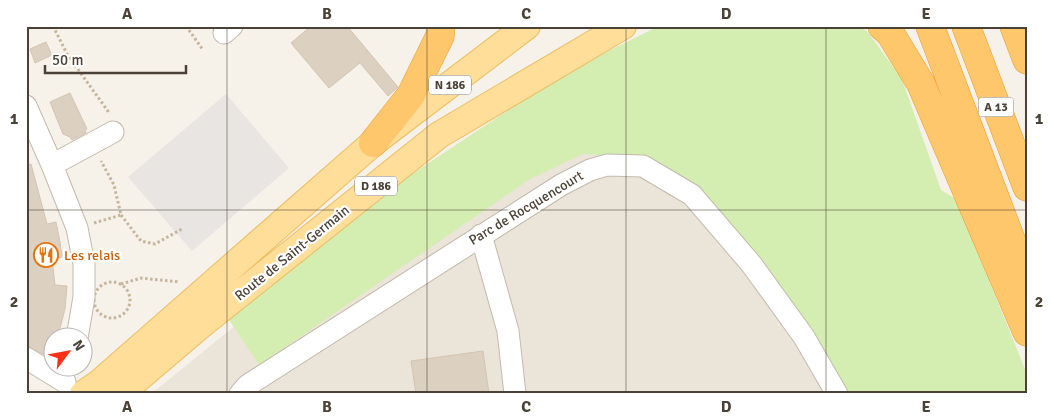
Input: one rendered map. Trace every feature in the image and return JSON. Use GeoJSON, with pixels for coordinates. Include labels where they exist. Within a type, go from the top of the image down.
{"type":"FeatureCollection","features":[{"type":"Feature","properties":{"kind":"highway"},"geometry":{"type":"LineString","coordinates":[[373,144],[411,95],[440,36],[440,26]]}},
{"type":"Feature","properties":{"kind":"highway"},"geometry":{"type":"LineString","coordinates":[[882,26],[890,33],[921,84],[1027,332]]}},
{"type":"Feature","properties":{"kind":"highway"},"geometry":{"type":"LineString","coordinates":[[930,26],[1027,282]]}},
{"type":"Feature","properties":{"kind":"highway","name":"A 13"},"geometry":{"type":"LineString","coordinates":[[966,26],[1027,188]]}},
{"type":"Feature","properties":{"kind":"highway"},"geometry":{"type":"LineString","coordinates":[[1014,26],[1027,60]]}},
{"type":"Feature","properties":{"kind":"main road","name":"N 186"},"geometry":{"type":"LineString","coordinates":[[373,144],[527,26]]}},
{"type":"Feature","properties":{"kind":"main road","name":"Route de Saint-Germain"},"geometry":{"type":"LineString","coordinates":[[120,394],[142,383],[201,325],[439,135],[623,26]]}},
{"type":"Feature","properties":{"kind":"main road","name":"Route de Saint-Germain"},"geometry":{"type":"LineString","coordinates":[[69,384],[99,383],[373,144]]}},
{"type":"Feature","properties":{"kind":"street"},"geometry":{"type":"LineString","coordinates":[[26,106],[77,228],[84,264],[84,297],[79,328]]}},
{"type":"Feature","properties":{"kind":"street"},"geometry":{"type":"LineString","coordinates":[[52,165],[113,132]]}},
{"type":"Feature","properties":{"kind":"street","name":"Parc de Rocquencourt"},"geometry":{"type":"LineString","coordinates":[[240,394],[248,385],[561,185],[590,170],[607,166],[643,166],[692,195],[752,265],[804,337],[837,394]]}},
{"type":"Feature","properties":{"kind":"street"},"geometry":{"type":"LineString","coordinates":[[481,235],[508,331],[515,394]]}},
{"type":"Feature","properties":{"kind":"street"},"geometry":{"type":"LineString","coordinates":[[26,358],[69,384]]}},
{"type":"Feature","properties":{"kind":"path"},"geometry":{"type":"LineString","coordinates":[[53,26],[67,54],[111,115],[113,132]]}},
{"type":"Feature","properties":{"kind":"path"},"geometry":{"type":"LineString","coordinates":[[186,26],[203,50]]}},
{"type":"Feature","properties":{"kind":"path"},"geometry":{"type":"LineString","coordinates":[[92,144],[114,185],[120,215],[141,241],[155,244],[182,229]]}},
{"type":"Feature","properties":{"kind":"path"},"geometry":{"type":"LineString","coordinates":[[92,224],[120,215]]}},
{"type":"Feature","properties":{"kind":"path"},"geometry":{"type":"LineString","coordinates":[[102,275],[103,284]]}},
{"type":"Feature","properties":{"kind":"path"},"geometry":{"type":"LineString","coordinates":[[121,284],[129,293],[130,305],[123,315],[111,318],[100,314],[94,304],[95,292],[103,284],[109,282],[121,284],[141,278],[180,282]]}},
{"type":"Feature","properties":{"kind":"shaded area"},"geometry":{"type":"Polygon","coordinates":[[[693,26],[1011,394],[151,394],[429,168],[693,26]]]}},
{"type":"Feature","properties":{"kind":"shaded area"},"geometry":{"type":"Polygon","coordinates":[[[226,94],[289,168],[192,251],[128,177],[226,94]]]}},
{"type":"Feature","properties":{"kind":"green space"},"geometry":{"type":"Polygon","coordinates":[[[659,26],[857,26],[867,31],[902,79],[941,190],[956,199],[1027,374],[1027,394],[842,394],[693,194],[631,157],[583,154],[530,179],[259,365],[225,314],[391,188],[566,72],[659,26]]]}},
{"type":"Feature","properties":{"kind":"building"},"geometry":{"type":"Polygon","coordinates":[[[311,26],[347,26],[398,87],[388,96],[360,63],[329,88],[291,43],[311,26]]]}},
{"type":"Feature","properties":{"kind":"building"},"geometry":{"type":"Polygon","coordinates":[[[46,42],[52,55],[35,63],[30,49],[46,42]]]}},
{"type":"Feature","properties":{"kind":"building"},"geometry":{"type":"Polygon","coordinates":[[[70,93],[87,129],[85,130],[86,133],[72,140],[63,134],[50,102],[70,93]]]}},
{"type":"Feature","properties":{"kind":"building"},"geometry":{"type":"Polygon","coordinates":[[[31,164],[47,224],[56,222],[62,257],[52,259],[55,285],[67,286],[65,309],[60,328],[42,328],[42,354],[26,346],[26,165],[31,164]]]}},
{"type":"Feature","properties":{"kind":"building"},"geometry":{"type":"Polygon","coordinates":[[[483,351],[489,394],[416,394],[411,361],[483,351]]]}},
{"type":"Feature","properties":{"kind":"place","name":"Les relais"},"geometry":{"type":"Point","coordinates":[46,255]}}]}
